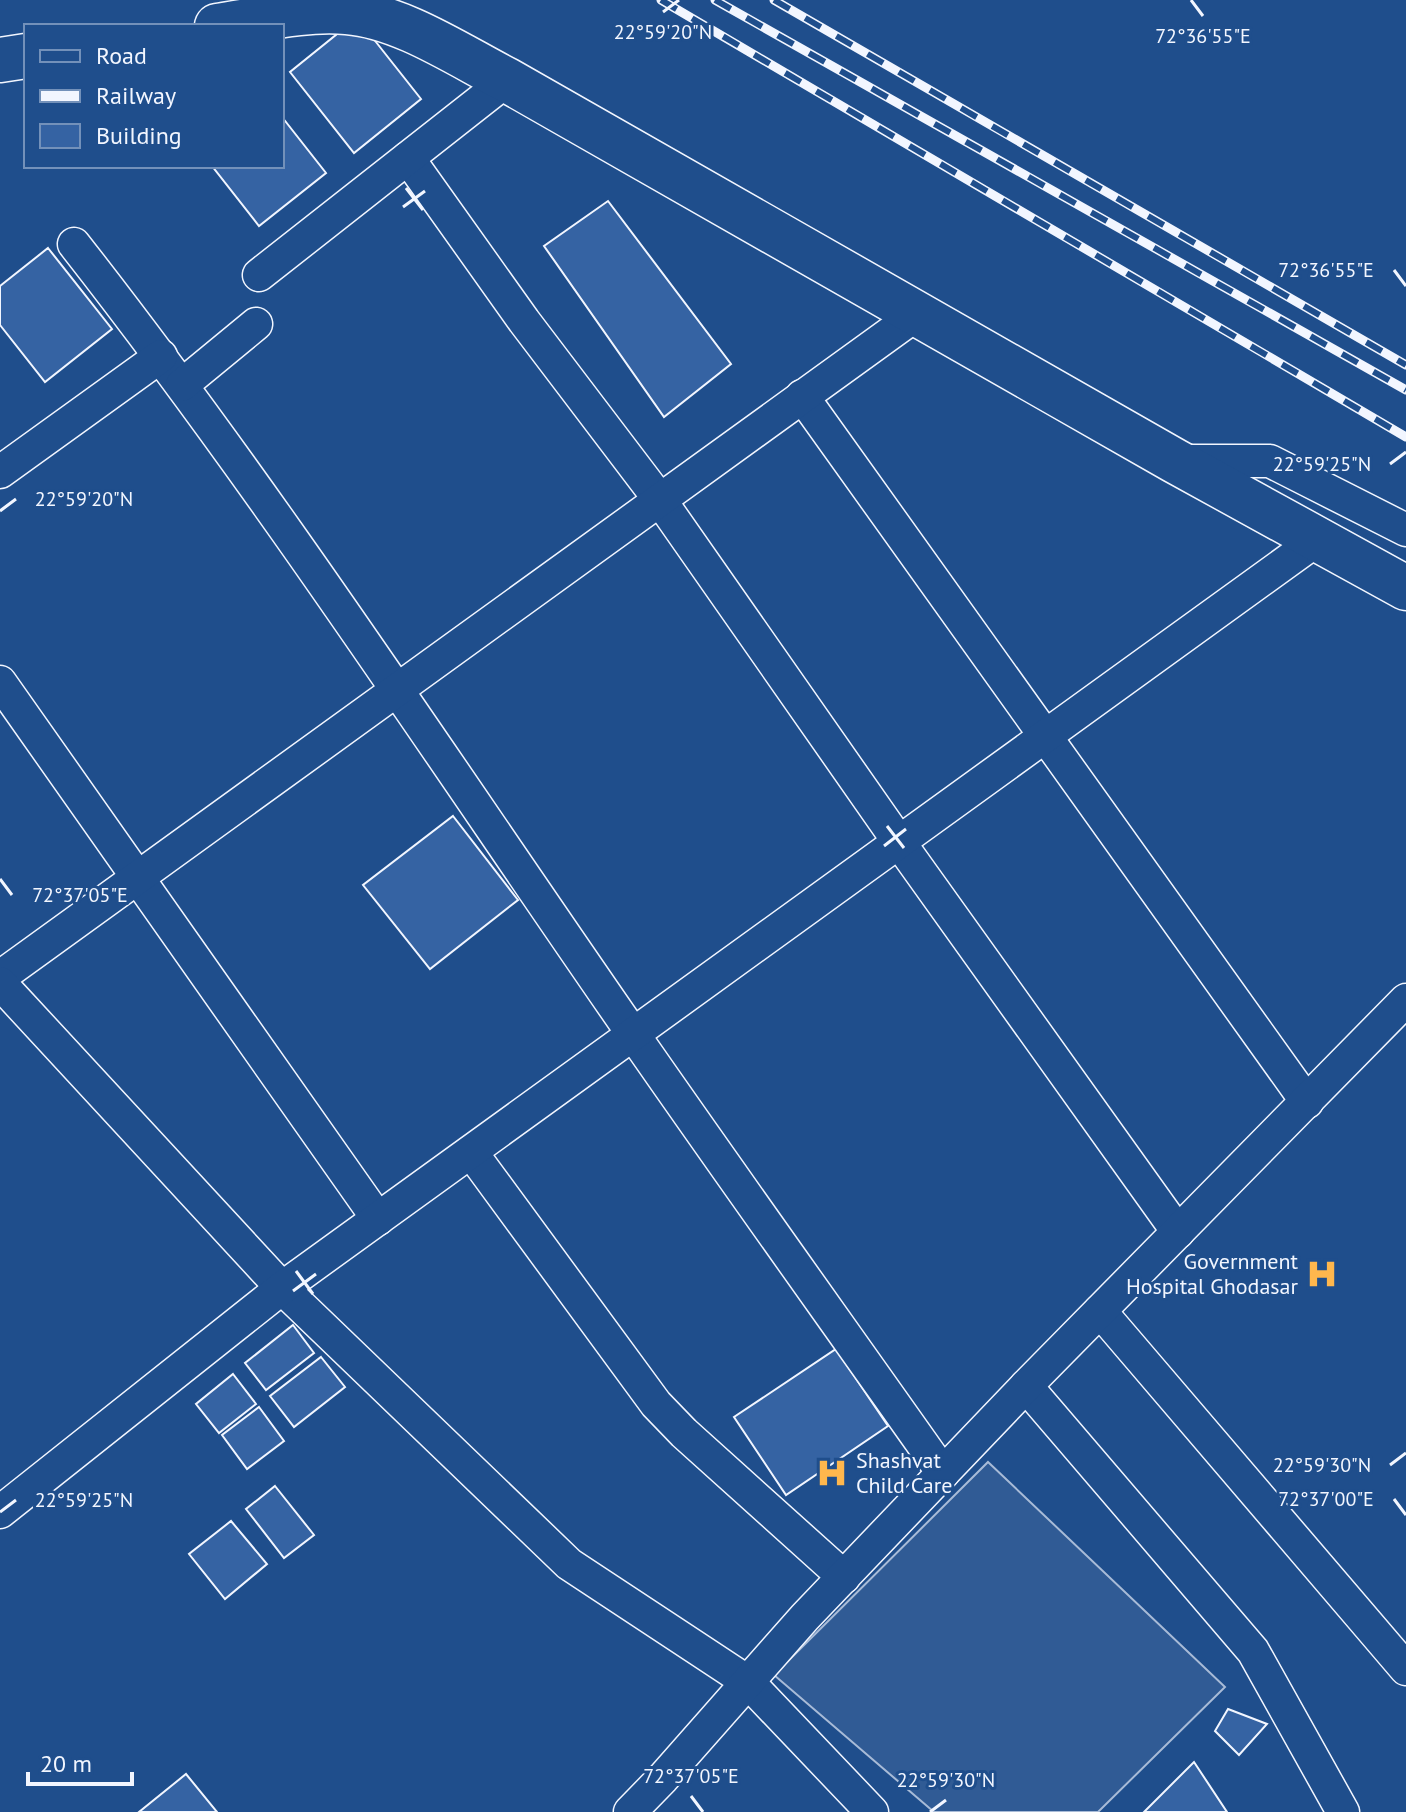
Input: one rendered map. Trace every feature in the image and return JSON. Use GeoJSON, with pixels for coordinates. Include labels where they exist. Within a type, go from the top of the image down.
{"type":"FeatureCollection","features":[{"type":"Feature","properties":{"kind":"street"},"geometry":{"type":"LineString","coordinates":[[230,24],[299,13],[348,12],[400,25],[507,80],[1175,461],[1406,588]]}},
{"type":"Feature","properties":{"kind":"street"},"geometry":{"type":"LineString","coordinates":[[0,60],[24,56]]}},
{"type":"Feature","properties":{"kind":"street"},"geometry":{"type":"LineString","coordinates":[[259,275],[507,80]]}},
{"type":"Feature","properties":{"kind":"street"},"geometry":{"type":"LineString","coordinates":[[408,158],[524,321],[660,500],[899,842],[1178,1232]]}},
{"type":"Feature","properties":{"kind":"street"},"geometry":{"type":"LineString","coordinates":[[74,244],[161,356],[398,689],[633,1034],[943,1473]]}},
{"type":"Feature","properties":{"kind":"street"},"geometry":{"type":"LineString","coordinates":[[0,977],[917,314]]}},
{"type":"Feature","properties":{"kind":"street"},"geometry":{"type":"LineString","coordinates":[[182,385],[256,324]]}},
{"type":"Feature","properties":{"kind":"street"},"geometry":{"type":"LineString","coordinates":[[0,472],[161,356]]}},
{"type":"Feature","properties":{"kind":"street"},"geometry":{"type":"LineString","coordinates":[[802,396],[1307,1102]]}},
{"type":"Feature","properties":{"kind":"street"},"geometry":{"type":"LineString","coordinates":[[1175,461],[1270,461],[1406,530]]}},
{"type":"Feature","properties":{"kind":"street"},"geometry":{"type":"LineString","coordinates":[[0,1512],[282,1288],[1318,539]]}},
{"type":"Feature","properties":{"kind":"street"},"geometry":{"type":"LineString","coordinates":[[0,682],[378,1219]]}},
{"type":"Feature","properties":{"kind":"street"},"geometry":{"type":"LineString","coordinates":[[0,983],[282,1288],[569,1564],[748,1682],[872,1812]]}},
{"type":"Feature","properties":{"kind":"street"},"geometry":{"type":"LineString","coordinates":[[630,1812],[844,1577],[1026,1386],[1307,1102],[1402,1016]]}},
{"type":"Feature","properties":{"kind":"street"},"geometry":{"type":"LineString","coordinates":[[471,1152],[656,1404],[844,1577]]}},
{"type":"Feature","properties":{"kind":"street"},"geometry":{"type":"LineString","coordinates":[[1100,1311],[1406,1669]]}},
{"type":"Feature","properties":{"kind":"street"},"geometry":{"type":"LineString","coordinates":[[1026,1386],[1253,1651],[1343,1812]]}},
{"type":"Feature","properties":{"kind":"shaded area"},"geometry":{"type":"Polygon","coordinates":[[[988,1462],[1225,1687],[1098,1812],[934,1812],[774,1675],[988,1462]]]}},
{"type":"Feature","properties":{"kind":"building"},"geometry":{"type":"Polygon","coordinates":[[[357,18],[421,99],[354,153],[290,72],[357,18]]]}},
{"type":"Feature","properties":{"kind":"building"},"geometry":{"type":"Polygon","coordinates":[[[284,120],[326,173],[259,226],[214,168],[284,168],[284,120]]]}},
{"type":"Feature","properties":{"kind":"building"},"geometry":{"type":"Polygon","coordinates":[[[608,201],[731,364],[664,417],[544,246],[608,201]]]}},
{"type":"Feature","properties":{"kind":"building"},"geometry":{"type":"Polygon","coordinates":[[[48,248],[112,329],[45,382],[0,325],[0,286],[48,248]]]}},
{"type":"Feature","properties":{"kind":"building"},"geometry":{"type":"Polygon","coordinates":[[[453,816],[518,900],[430,969],[363,885],[453,816]]]}},
{"type":"Feature","properties":{"kind":"building"},"geometry":{"type":"Polygon","coordinates":[[[293,1325],[314,1353],[266,1390],[245,1363],[293,1325]]]}},
{"type":"Feature","properties":{"kind":"building"},"geometry":{"type":"Polygon","coordinates":[[[836,1349],[888,1426],[786,1495],[734,1417],[836,1349]]]}},
{"type":"Feature","properties":{"kind":"building"},"geometry":{"type":"Polygon","coordinates":[[[321,1357],[345,1387],[294,1427],[270,1396],[321,1357]]]}},
{"type":"Feature","properties":{"kind":"building"},"geometry":{"type":"Polygon","coordinates":[[[233,1374],[256,1404],[219,1433],[196,1404],[233,1374]]]}},
{"type":"Feature","properties":{"kind":"building"},"geometry":{"type":"Polygon","coordinates":[[[259,1407],[284,1441],[247,1469],[222,1435],[259,1407]]]}},
{"type":"Feature","properties":{"kind":"building"},"geometry":{"type":"Polygon","coordinates":[[[275,1486],[314,1535],[284,1558],[246,1509],[275,1486]]]}},
{"type":"Feature","properties":{"kind":"building"},"geometry":{"type":"Polygon","coordinates":[[[231,1521],[267,1564],[225,1599],[189,1554],[231,1521]]]}},
{"type":"Feature","properties":{"kind":"building"},"geometry":{"type":"Polygon","coordinates":[[[1228,1709],[1267,1724],[1239,1755],[1215,1731],[1228,1709]]]}},
{"type":"Feature","properties":{"kind":"building"},"geometry":{"type":"Polygon","coordinates":[[[1194,1762],[1227,1812],[1144,1812],[1194,1762]]]}},
{"type":"Feature","properties":{"kind":"building"},"geometry":{"type":"Polygon","coordinates":[[[186,1774],[217,1812],[139,1812],[186,1774]]]}},
{"type":"Feature","properties":{"kind":"railway"},"geometry":{"type":"LineString","coordinates":[[661,0],[1406,437]]}},
{"type":"Feature","properties":{"kind":"railway"},"geometry":{"type":"LineString","coordinates":[[715,0],[1406,390]]}},
{"type":"Feature","properties":{"kind":"railway"},"geometry":{"type":"LineString","coordinates":[[774,0],[1406,365]]}},
{"type":"Feature","properties":{"kind":"place","name":"Government Hospital Ghodasar"},"geometry":{"type":"Point","coordinates":[1322,1274]}},
{"type":"Feature","properties":{"kind":"place","name":"Shashvat Child Care"},"geometry":{"type":"Point","coordinates":[832,1473]}}]}
